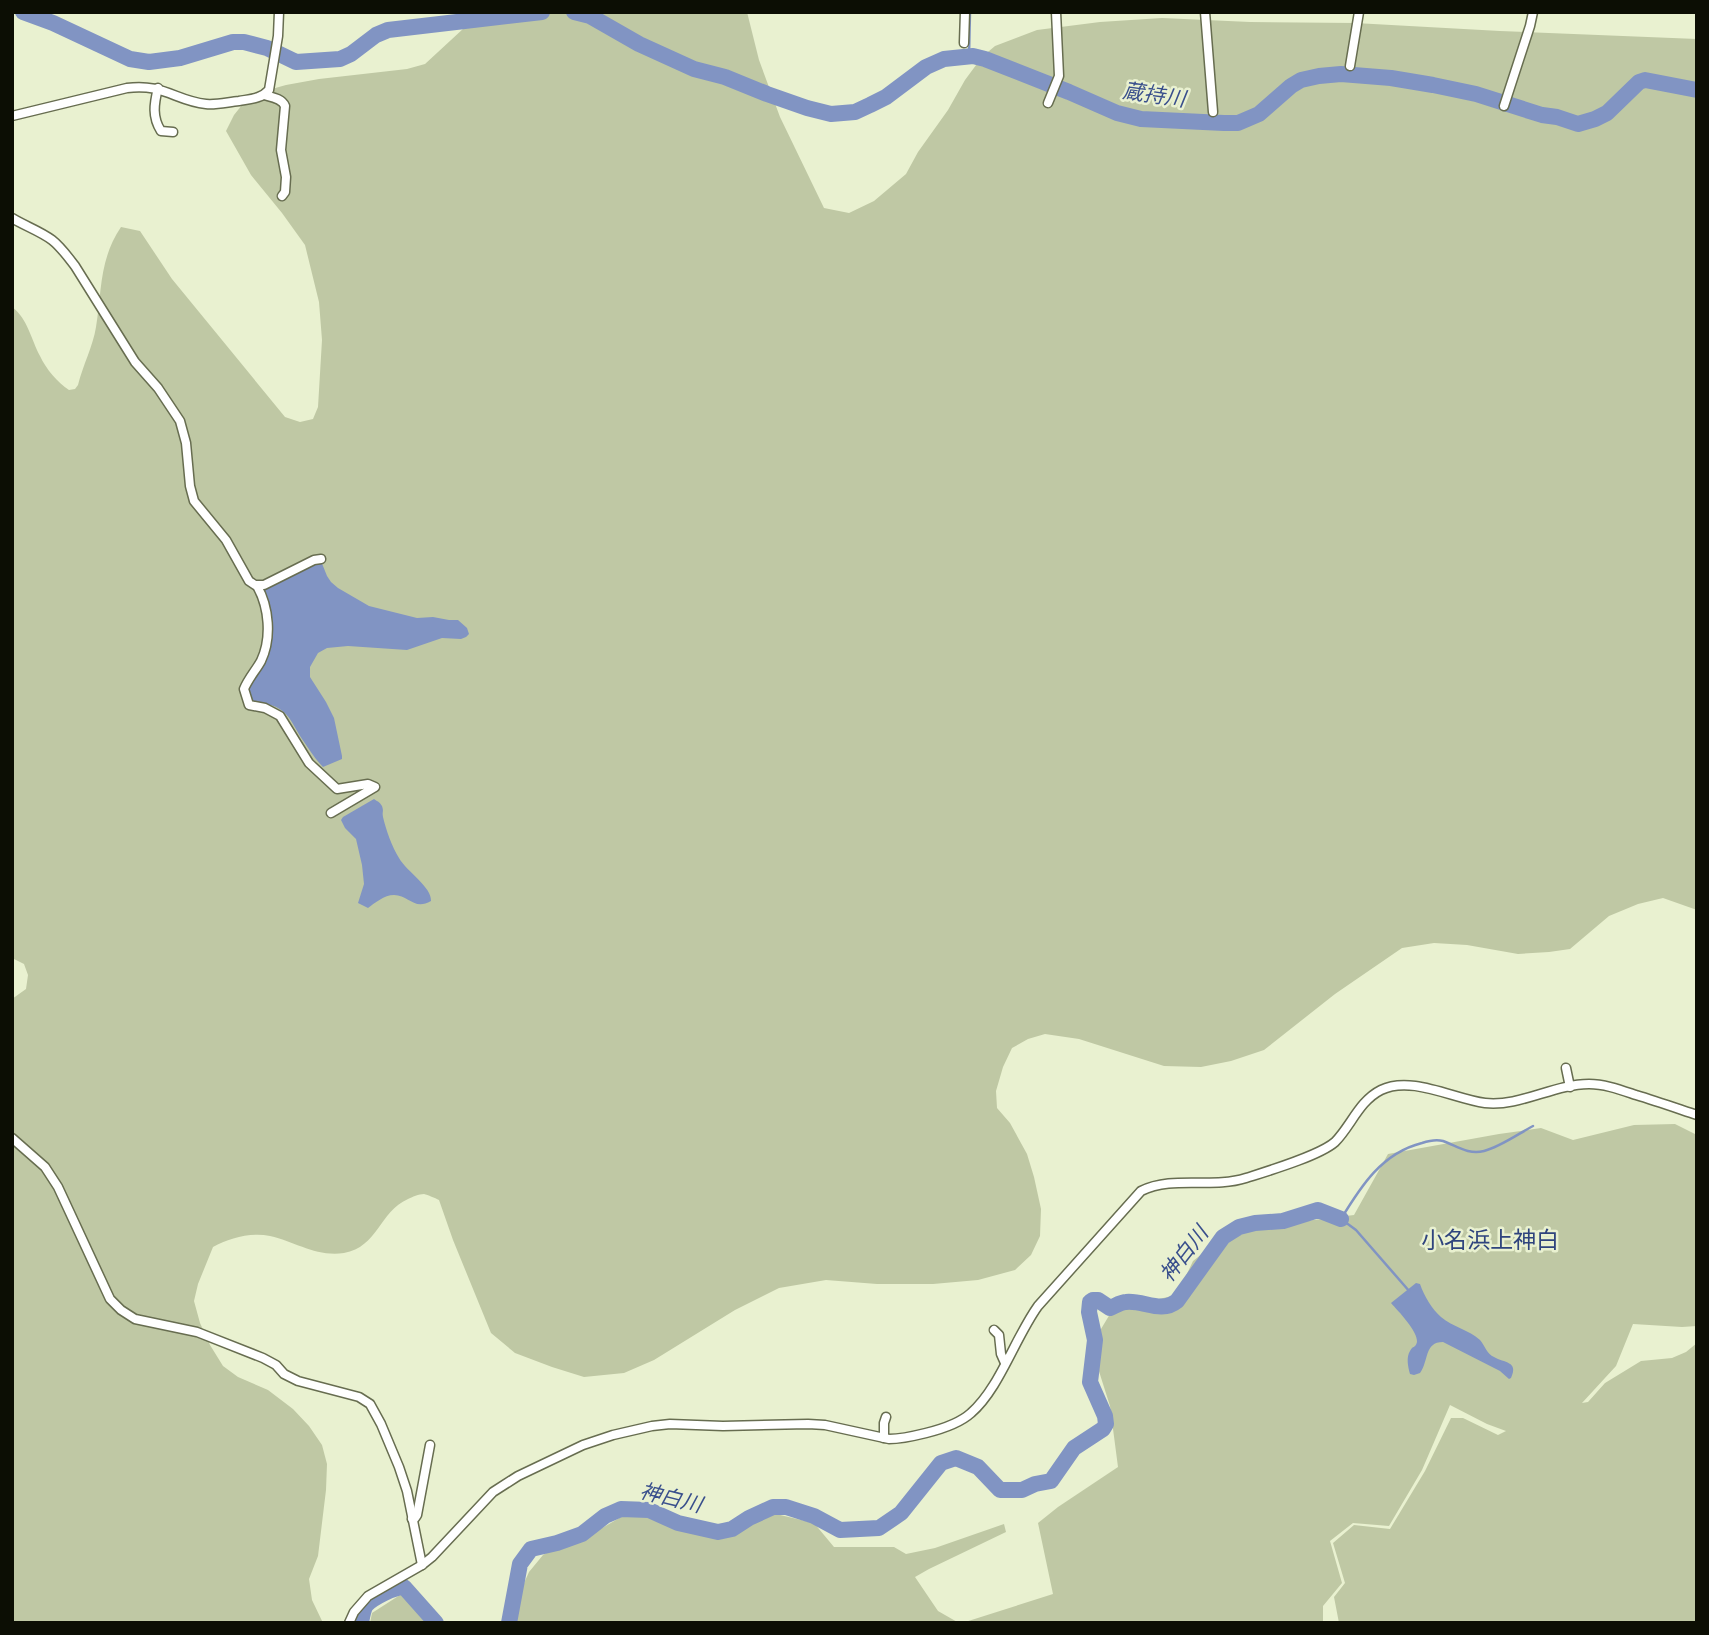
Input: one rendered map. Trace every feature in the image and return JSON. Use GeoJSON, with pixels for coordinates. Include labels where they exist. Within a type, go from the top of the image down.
{"type":"FeatureCollection","features":[{"type":"Feature","properties":{"kind":"street"},"geometry":{"type":"LineString","coordinates":[[12,116],[142,86],[158,88],[205,104],[254,99],[269,90],[278,36],[278,12]]}},
{"type":"Feature","properties":{"kind":"street"},"geometry":{"type":"LineString","coordinates":[[964,43],[965,12]]}},
{"type":"Feature","properties":{"kind":"street"},"geometry":{"type":"LineString","coordinates":[[1048,103],[1059,76],[1056,12]]}},
{"type":"Feature","properties":{"kind":"street"},"geometry":{"type":"LineString","coordinates":[[1205,12],[1213,112]]}},
{"type":"Feature","properties":{"kind":"street"},"geometry":{"type":"LineString","coordinates":[[1350,66],[1359,12]]}},
{"type":"Feature","properties":{"kind":"street"},"geometry":{"type":"LineString","coordinates":[[1504,106],[1533,12]]}},
{"type":"Feature","properties":{"kind":"street"},"geometry":{"type":"LineString","coordinates":[[158,88],[154,104],[156,121],[161,131],[173,132]]}},
{"type":"Feature","properties":{"kind":"street"},"geometry":{"type":"LineString","coordinates":[[264,95],[279,100],[285,106],[281,150],[286,177],[285,192],[282,196]]}},
{"type":"Feature","properties":{"kind":"street"},"geometry":{"type":"LineString","coordinates":[[12,218],[43,234],[64,252],[135,362],[169,402],[184,430],[188,479],[194,501],[226,540],[249,581],[257,586],[265,608],[268,626],[264,654],[244,689],[249,705],[265,708],[280,716],[309,763],[337,789],[368,784],[374,787],[331,813]]}},
{"type":"Feature","properties":{"kind":"street"},"geometry":{"type":"LineString","coordinates":[[257,586],[321,559]]}},
{"type":"Feature","properties":{"kind":"street"},"geometry":{"type":"LineString","coordinates":[[1566,1068],[1570,1087]]}},
{"type":"Feature","properties":{"kind":"street"},"geometry":{"type":"LineString","coordinates":[[349,1623],[359,1604],[422,1565],[493,1492],[518,1476],[583,1445],[613,1435],[670,1424],[808,1424],[897,1439],[934,1431],[961,1420],[971,1414],[985,1398],[1038,1306],[1141,1191],[1167,1184],[1218,1184],[1242,1179],[1302,1158],[1334,1142],[1360,1108],[1383,1089],[1406,1086],[1423,1088],[1485,1103],[1498,1103],[1590,1084],[1613,1087],[1697,1115]]}},
{"type":"Feature","properties":{"kind":"street"},"geometry":{"type":"LineString","coordinates":[[12,1138],[45,1167],[58,1187],[110,1299],[121,1310],[135,1319],[197,1332],[263,1358],[298,1381],[359,1397],[370,1404],[381,1424],[407,1491],[422,1565]]}},
{"type":"Feature","properties":{"kind":"street"},"geometry":{"type":"LineString","coordinates":[[994,1330],[999,1335],[1005,1363]]}},
{"type":"Feature","properties":{"kind":"street"},"geometry":{"type":"LineString","coordinates":[[884,1438],[886,1417]]}},
{"type":"Feature","properties":{"kind":"street"},"geometry":{"type":"LineString","coordinates":[[412,1519],[417,1515],[429,1445]]}},
{"type":"Feature","properties":{"kind":"green space"},"geometry":{"type":"Polygon","coordinates":[[[486,12],[747,12],[759,60],[780,117],[824,208],[849,213],[874,201],[906,174],[982,57],[995,46],[1037,30],[1162,18],[1355,23],[1697,39],[1697,910],[1663,898],[1638,904],[1609,916],[1570,949],[1549,952],[1518,954],[1467,945],[1434,943],[1402,948],[1335,994],[1264,1050],[1201,1067],[1164,1066],[1079,1039],[1045,1034],[1028,1039],[1012,1048],[996,1091],[997,1108],[1010,1123],[1027,1154],[1041,1209],[1040,1236],[1031,1255],[1015,1270],[978,1280],[933,1284],[826,1280],[779,1288],[735,1310],[654,1360],[624,1373],[584,1377],[515,1353],[491,1333],[439,1200],[426,1194],[398,1205],[372,1237],[364,1244],[344,1253],[315,1251],[263,1235],[248,1235],[226,1241],[213,1247],[194,1301],[200,1323],[223,1366],[238,1377],[268,1390],[293,1409],[322,1445],[327,1464],[326,1490],[318,1556],[309,1579],[312,1600],[323,1623],[12,1623],[12,999],[26,989],[28,975],[24,964],[12,958],[12,307],[26,323],[49,371],[69,390],[75,389],[95,334],[102,276],[109,251],[121,227],[140,231],[172,279],[285,417],[300,422],[313,419],[318,407],[322,340],[319,302],[305,245],[251,175],[226,131],[234,115],[250,95],[319,79],[407,69],[425,64],[486,12]]]}},
{"type":"Feature","properties":{"kind":"green space"},"geometry":{"type":"Polygon","coordinates":[[[1675,1124],[1697,1135],[1697,1326],[1633,1324],[1616,1366],[1582,1403],[1588,1402],[1605,1383],[1641,1361],[1672,1358],[1697,1343],[1697,1623],[1339,1623],[1334,1597],[1345,1583],[1333,1543],[1354,1525],[1390,1529],[1425,1471],[1451,1418],[1463,1418],[1498,1435],[1506,1431],[1450,1405],[1422,1470],[1389,1526],[1353,1523],[1330,1541],[1342,1583],[1323,1606],[1323,1623],[962,1623],[1053,1594],[1038,1523],[1118,1467],[1110,1406],[1097,1365],[1095,1339],[1113,1309],[1177,1295],[1193,1261],[1240,1224],[1305,1221],[1354,1215],[1388,1154],[1541,1128],[1573,1140],[1634,1125],[1675,1124]]]}},
{"type":"Feature","properties":{"kind":"green space"},"geometry":{"type":"Polygon","coordinates":[[[640,1506],[677,1521],[731,1530],[776,1514],[814,1523],[834,1547],[894,1547],[906,1554],[935,1548],[1004,1524],[1006,1532],[915,1577],[938,1611],[959,1623],[506,1623],[529,1572],[543,1555],[571,1539],[597,1531],[640,1506]]]}},
{"type":"Feature","properties":{"kind":"green space"},"geometry":{"type":"Polygon","coordinates":[[[400,1595],[413,1596],[438,1619],[447,1623],[370,1623],[372,1613],[400,1595]]]}},
{"type":"Feature","properties":{"kind":"water"},"geometry":{"type":"Polygon","coordinates":[[[321,561],[331,582],[369,606],[417,618],[458,620],[467,628],[469,634],[461,639],[442,638],[407,650],[348,646],[327,648],[318,653],[310,667],[310,677],[334,718],[342,756],[342,759],[323,767],[286,714],[275,706],[250,701],[248,687],[268,649],[263,591],[321,561]]]}},
{"type":"Feature","properties":{"kind":"water"},"geometry":{"type":"Polygon","coordinates":[[[374,799],[382,806],[383,817],[396,854],[428,890],[431,901],[420,904],[390,895],[368,908],[358,903],[364,884],[362,865],[356,839],[341,820],[374,799]]]}},
{"type":"Feature","properties":{"kind":"water"},"geometry":{"type":"Polygon","coordinates":[[[1416,1283],[1420,1284],[1434,1310],[1441,1317],[1480,1340],[1492,1356],[1512,1365],[1511,1378],[1443,1342],[1430,1349],[1420,1373],[1410,1374],[1408,1356],[1417,1342],[1416,1337],[1407,1321],[1391,1303],[1416,1283]]]}},
{"type":"Feature","properties":{"kind":"waterway","name":"蔵持川"},"geometry":{"type":"LineString","coordinates":[[23,12],[130,59],[149,62],[180,58],[233,42],[267,48],[296,62],[340,59],[388,30],[542,12]]}},
{"type":"Feature","properties":{"kind":"waterway","name":"蔵持川"},"geometry":{"type":"LineString","coordinates":[[574,12],[590,16],[639,44],[694,69],[831,114],[855,112],[870,105],[886,97],[926,67],[944,59],[973,56],[1117,113],[1141,119],[1224,123],[1238,123],[1259,114],[1301,80],[1341,74],[1391,78],[1476,94],[1578,124],[1607,113],[1639,82],[1645,80],[1697,90]]}},
{"type":"Feature","properties":{"kind":"waterway"},"geometry":{"type":"LineString","coordinates":[[969,56],[970,12]]}},
{"type":"Feature","properties":{"kind":"waterway"},"geometry":{"type":"LineString","coordinates":[[1410,1292],[1356,1230],[1341,1219],[1356,1195],[1374,1172],[1395,1154],[1408,1148],[1438,1140],[1468,1151],[1484,1151],[1533,1126]]}},
{"type":"Feature","properties":{"kind":"waterway","name":"神白川"},"geometry":{"type":"LineString","coordinates":[[509,1623],[520,1564],[531,1549],[582,1534],[605,1516],[621,1509],[649,1510],[678,1523],[718,1532],[732,1529],[773,1507],[786,1507],[814,1516],[840,1530],[879,1528],[901,1513],[941,1463],[956,1458],[978,1467],[1000,1490],[1022,1490],[1051,1481],[1074,1448],[1103,1429],[1106,1424],[1090,1382],[1095,1340],[1089,1312],[1090,1302],[1098,1300],[1110,1308],[1126,1302],[1159,1307],[1171,1305],[1177,1301],[1223,1237],[1239,1227],[1283,1221],[1318,1210],[1341,1219]]}},
{"type":"Feature","properties":{"kind":"waterway","name":"神白川"},"geometry":{"type":"LineString","coordinates":[[361,1623],[364,1609],[369,1602],[400,1587],[404,1587],[436,1623]]}},
{"type":"Feature","properties":{"kind":"district","name":"小名浜上神白"},"geometry":{"type":"Point","coordinates":[1490,1240]}}]}
